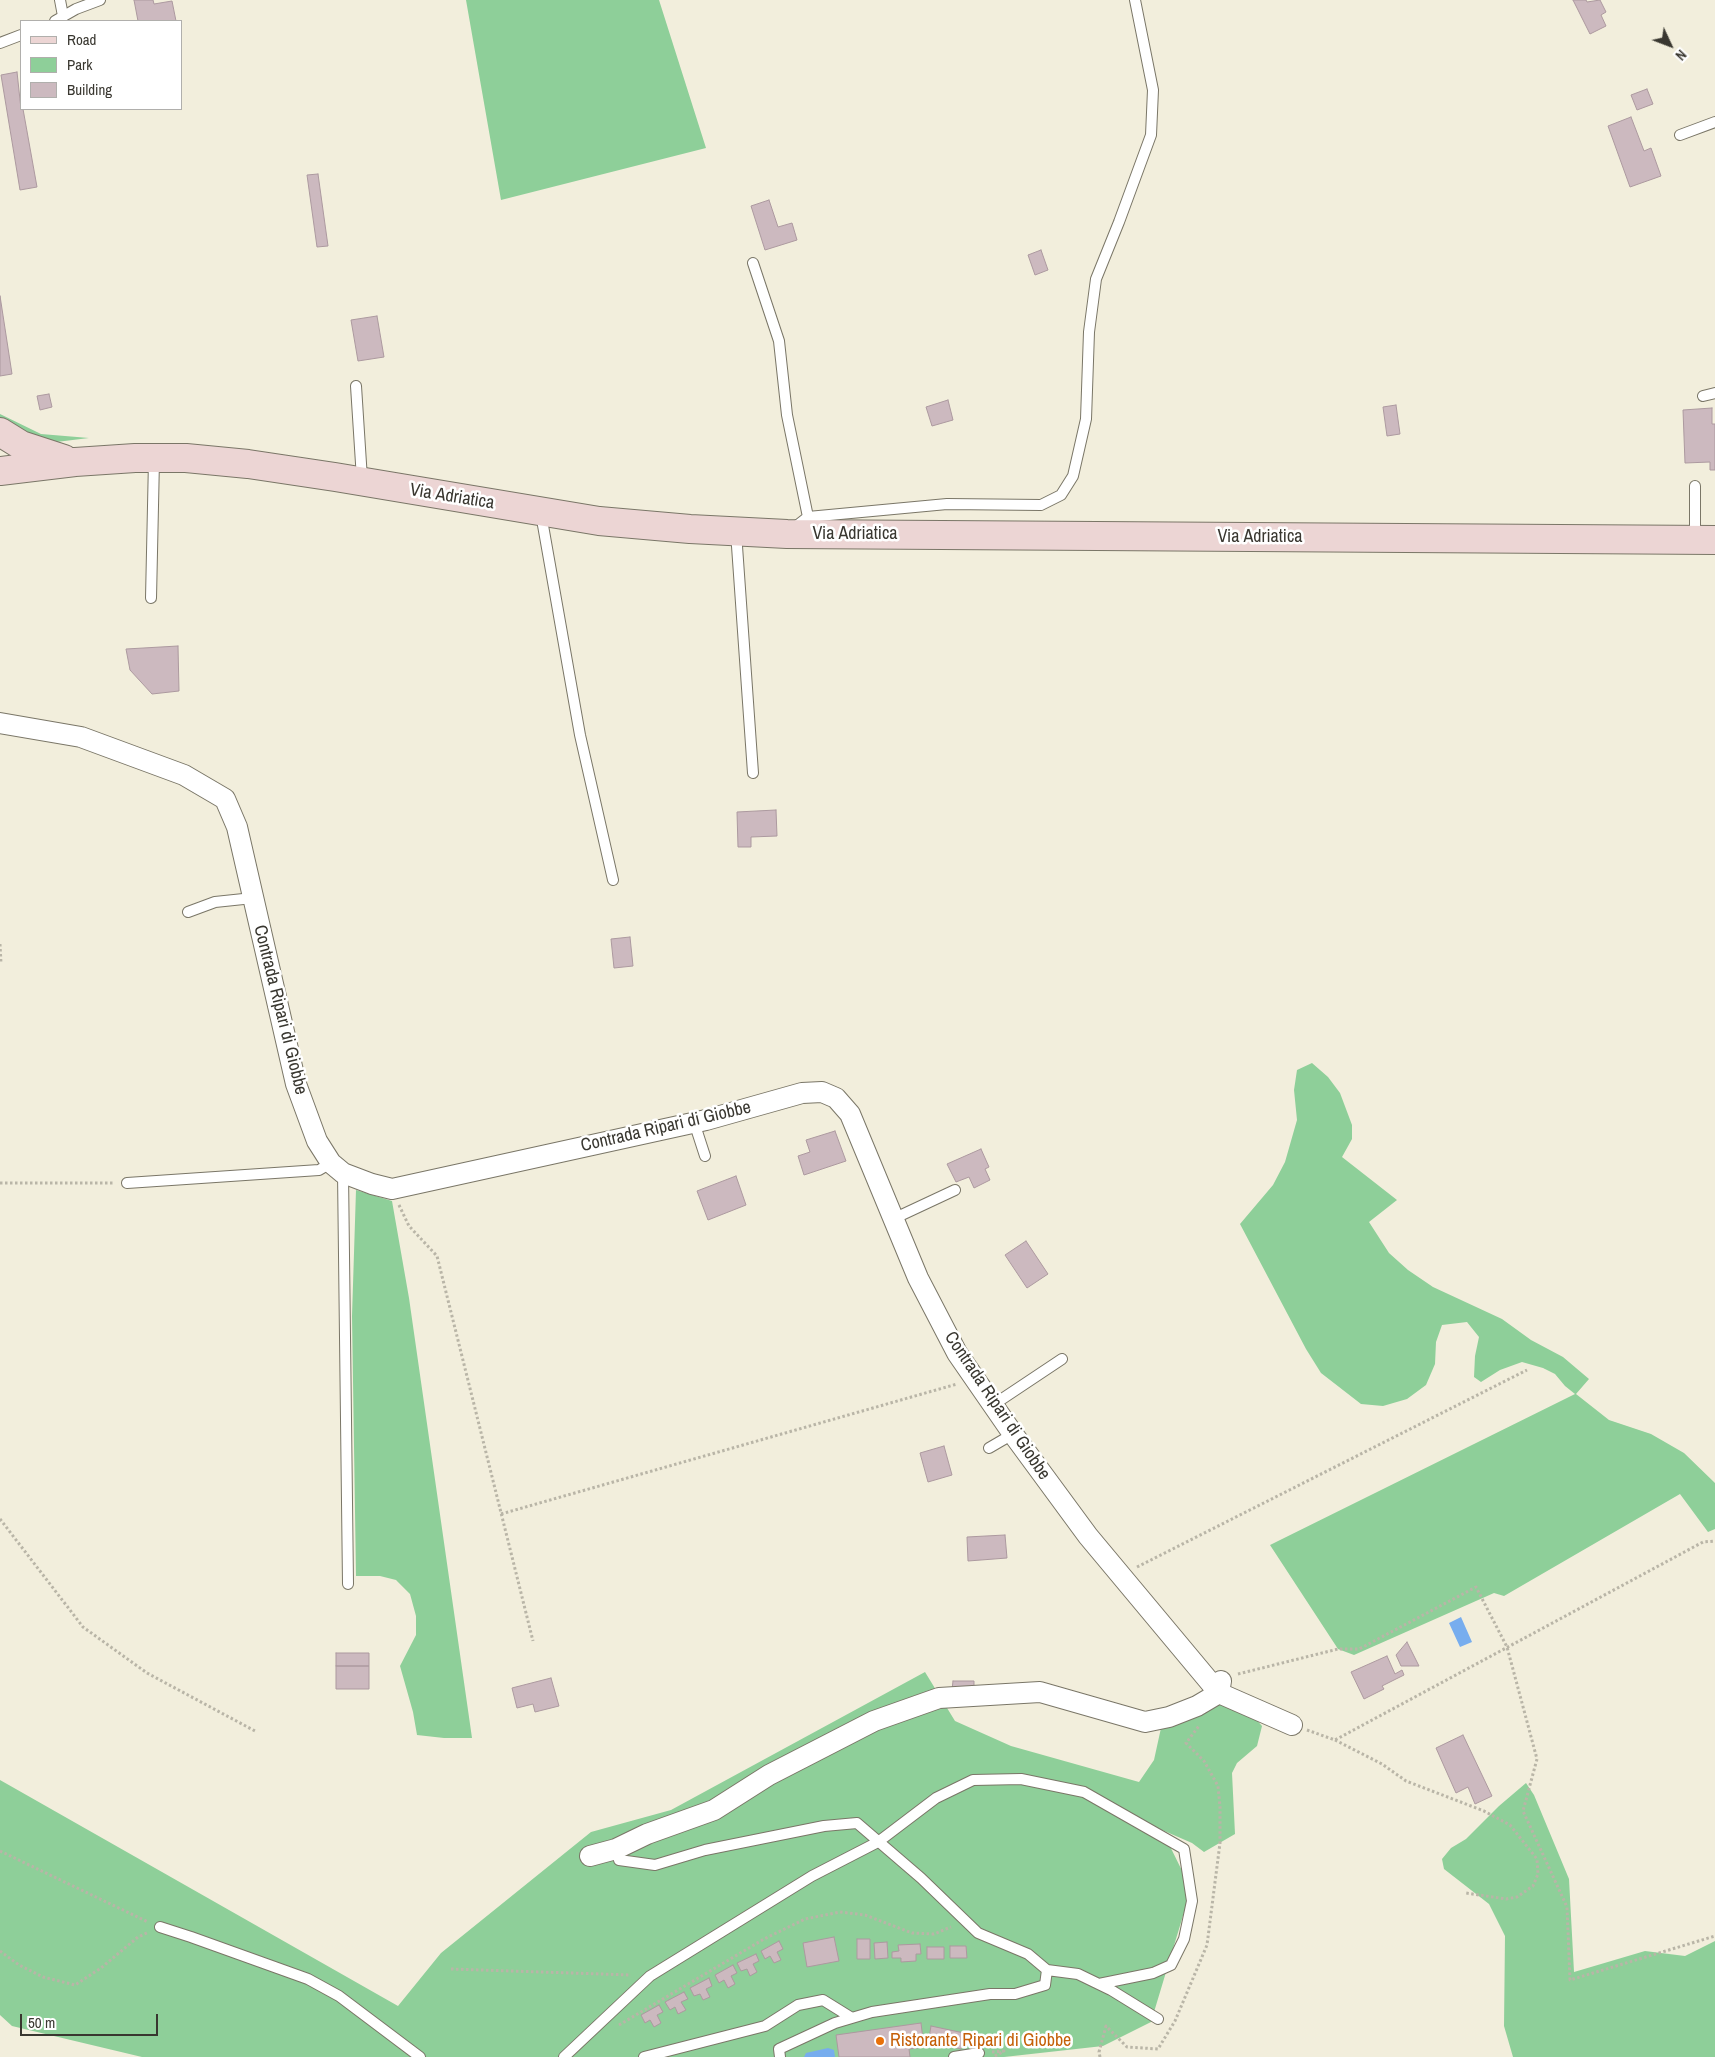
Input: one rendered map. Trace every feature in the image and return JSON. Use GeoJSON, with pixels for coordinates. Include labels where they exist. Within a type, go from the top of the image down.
{"type":"FeatureCollection","features":[{"type":"Feature","properties":{"kind":"main road"},"geometry":{"type":"LineString","coordinates":[[0,432],[21,445],[75,462]]}},
{"type":"Feature","properties":{"kind":"main road","name":"Via Adriatica"},"geometry":{"type":"LineString","coordinates":[[0,470],[75,462],[186,458],[248,464],[599,521],[736,532],[797,526],[1705,540]]}},
{"type":"Feature","properties":{"kind":"street","name":"Contrada Ripari di Giobbe"},"geometry":{"type":"LineString","coordinates":[[0,723],[81,737],[184,775],[225,799],[237,827],[296,1084],[317,1140],[337,1168],[372,1184],[392,1189],[694,1122],[802,1093],[822,1092],[836,1098],[850,1114],[918,1278],[956,1353],[1013,1434],[1088,1536],[1121,1576],[1220,1686],[1292,1725]]}},
{"type":"Feature","properties":{"kind":"street"},"geometry":{"type":"LineString","coordinates":[[590,1856],[616,1849],[647,1834],[714,1810],[769,1775],[874,1721],[939,1698],[1040,1692],[1145,1722],[1169,1717],[1197,1706],[1220,1686]]}},
{"type":"Feature","properties":{"kind":"lane"},"geometry":{"type":"LineString","coordinates":[[60,0],[59,19],[100,0]]}},
{"type":"Feature","properties":{"kind":"lane"},"geometry":{"type":"LineString","coordinates":[[753,263],[779,342],[797,526],[947,504],[1041,505],[1061,495],[1073,476],[1086,419],[1089,332],[1096,279],[1151,135],[1153,90],[1135,0]]}},
{"type":"Feature","properties":{"kind":"lane"},"geometry":{"type":"LineString","coordinates":[[0,43],[20,35]]}},
{"type":"Feature","properties":{"kind":"lane"},"geometry":{"type":"LineString","coordinates":[[1680,135],[1715,122]]}},
{"type":"Feature","properties":{"kind":"lane"},"geometry":{"type":"LineString","coordinates":[[356,386],[362,482]]}},
{"type":"Feature","properties":{"kind":"lane"},"geometry":{"type":"LineString","coordinates":[[1703,396],[1715,393]]}},
{"type":"Feature","properties":{"kind":"lane"},"geometry":{"type":"LineString","coordinates":[[151,598],[154,458]]}},
{"type":"Feature","properties":{"kind":"lane"},"geometry":{"type":"LineString","coordinates":[[1694,486],[1705,540]]}},
{"type":"Feature","properties":{"kind":"lane"},"geometry":{"type":"LineString","coordinates":[[540,511],[580,735],[613,880]]}},
{"type":"Feature","properties":{"kind":"lane"},"geometry":{"type":"LineString","coordinates":[[736,532],[753,773]]}},
{"type":"Feature","properties":{"kind":"lane"},"geometry":{"type":"LineString","coordinates":[[188,912],[215,902],[253,898]]}},
{"type":"Feature","properties":{"kind":"lane"},"geometry":{"type":"LineString","coordinates":[[694,1122],[705,1156]]}},
{"type":"Feature","properties":{"kind":"lane"},"geometry":{"type":"LineString","coordinates":[[127,1183],[337,1168],[348,1584]]}},
{"type":"Feature","properties":{"kind":"lane"},"geometry":{"type":"LineString","coordinates":[[893,1219],[955,1190]]}},
{"type":"Feature","properties":{"kind":"lane"},"geometry":{"type":"LineString","coordinates":[[992,1405],[1062,1359]]}},
{"type":"Feature","properties":{"kind":"lane"},"geometry":{"type":"LineString","coordinates":[[989,1448],[1013,1434]]}},
{"type":"Feature","properties":{"kind":"lane"},"geometry":{"type":"LineString","coordinates":[[564,2057],[650,1976],[812,1876],[878,1842],[936,1798],[973,1780],[1021,1778],[1084,1792],[1184,1849],[1192,1902],[1184,1939],[1171,1965],[1153,1973],[1099,1984]]}},
{"type":"Feature","properties":{"kind":"lane"},"geometry":{"type":"LineString","coordinates":[[616,1849],[619,1860],[655,1865],[705,1850],[824,1826],[856,1823],[920,1878],[978,1933],[1028,1954],[1047,1970],[1078,1974],[1099,1984],[1158,2019]]}},
{"type":"Feature","properties":{"kind":"lane"},"geometry":{"type":"LineString","coordinates":[[160,1928],[191,1937],[308,1980],[339,1996],[420,2057]]}},
{"type":"Feature","properties":{"kind":"lane"},"geometry":{"type":"LineString","coordinates":[[780,2057],[779,2049],[835,2022],[872,2012],[990,1994],[1015,1994],[1045,1985],[1047,1970]]}},
{"type":"Feature","properties":{"kind":"lane"},"geometry":{"type":"LineString","coordinates":[[644,2057],[765,2026],[798,2005],[823,2000],[852,2018]]}},
{"type":"Feature","properties":{"kind":"lane"},"geometry":{"type":"LineString","coordinates":[[954,2057],[979,2053]]}},
{"type":"Feature","properties":{"kind":"path"},"geometry":{"type":"LineString","coordinates":[[0,944],[1,964]]}},
{"type":"Feature","properties":{"kind":"path"},"geometry":{"type":"LineString","coordinates":[[0,1183],[127,1183]]}},
{"type":"Feature","properties":{"kind":"path"},"geometry":{"type":"LineString","coordinates":[[392,1189],[409,1226],[437,1256],[533,1641]]}},
{"type":"Feature","properties":{"kind":"path"},"geometry":{"type":"LineString","coordinates":[[1121,1576],[1527,1370]]}},
{"type":"Feature","properties":{"kind":"path"},"geometry":{"type":"LineString","coordinates":[[501,1514],[974,1379]]}},
{"type":"Feature","properties":{"kind":"path"},"geometry":{"type":"LineString","coordinates":[[0,1519],[83,1628],[147,1673],[255,1731]]}},
{"type":"Feature","properties":{"kind":"path"},"geometry":{"type":"LineString","coordinates":[[1335,1740],[1703,1542],[1715,1541]]}},
{"type":"Feature","properties":{"kind":"path"},"geometry":{"type":"LineString","coordinates":[[1220,1686],[1338,1648],[1359,1649],[1476,1587],[1507,1648],[1537,1759],[1523,1811],[1567,1907],[1570,1980],[1715,1936]]}},
{"type":"Feature","properties":{"kind":"path"},"geometry":{"type":"LineString","coordinates":[[1292,1725],[1335,1740],[1356,1750],[1406,1781],[1484,1811],[1510,1825],[1537,1859],[1538,1874],[1533,1886],[1517,1897],[1506,1899],[1466,1893]]}},
{"type":"Feature","properties":{"kind":"path"},"geometry":{"type":"LineString","coordinates":[[0,1851],[160,1928]]}},
{"type":"Feature","properties":{"kind":"path"},"geometry":{"type":"LineString","coordinates":[[616,2026],[764,1939],[805,1919],[840,1912],[865,1915],[912,1933],[934,1934],[964,1920]]}},
{"type":"Feature","properties":{"kind":"path"},"geometry":{"type":"LineString","coordinates":[[0,1951],[19,1965],[44,1977],[75,1985],[101,1968],[138,1938],[160,1928]]}},
{"type":"Feature","properties":{"kind":"path"},"geometry":{"type":"LineString","coordinates":[[451,1970],[650,1976]]}},
{"type":"Feature","properties":{"kind":"green space"},"geometry":{"type":"Polygon","coordinates":[[[466,0],[659,0],[706,148],[501,200],[466,0]]]}},
{"type":"Feature","properties":{"kind":"green space"},"geometry":{"type":"Polygon","coordinates":[[[0,414],[41,434],[89,438],[48,443],[0,426],[0,414]]]}},
{"type":"Feature","properties":{"kind":"green space"},"geometry":{"type":"Polygon","coordinates":[[[1312,1063],[1328,1077],[1340,1093],[1352,1125],[1352,1139],[1342,1157],[1397,1200],[1369,1222],[1389,1253],[1408,1270],[1433,1287],[1502,1319],[1531,1340],[1563,1357],[1589,1379],[1576,1394],[1609,1420],[1651,1434],[1684,1453],[1715,1483],[1715,1529],[1708,1532],[1680,1494],[1504,1596],[1494,1593],[1354,1655],[1338,1649],[1270,1545],[1575,1394],[1555,1374],[1543,1368],[1522,1362],[1500,1370],[1481,1382],[1474,1377],[1475,1356],[1479,1337],[1467,1322],[1442,1325],[1436,1342],[1435,1364],[1426,1385],[1407,1399],[1383,1406],[1361,1404],[1321,1373],[1306,1349],[1240,1224],[1273,1185],[1285,1162],[1297,1120],[1294,1090],[1297,1070],[1312,1063]]]}},
{"type":"Feature","properties":{"kind":"green space"},"geometry":{"type":"Polygon","coordinates":[[[356,1190],[392,1201],[409,1298],[472,1738],[444,1738],[417,1735],[413,1712],[400,1666],[416,1635],[416,1616],[410,1594],[396,1580],[380,1576],[356,1576],[352,1316],[356,1190]]]}},
{"type":"Feature","properties":{"kind":"green space"},"geometry":{"type":"Polygon","coordinates":[[[925,1672],[955,1721],[1011,1746],[1139,1782],[1154,1760],[1161,1728],[1222,1701],[1248,1710],[1262,1726],[1257,1746],[1237,1763],[1232,1773],[1235,1834],[1204,1852],[1192,1843],[1162,1830],[1191,1889],[1151,2022],[1103,2046],[1004,2057],[142,2057],[12,2026],[0,2015],[0,1780],[398,2006],[441,1953],[591,1832],[671,1810],[925,1672]]]}},
{"type":"Feature","properties":{"kind":"green space"},"geometry":{"type":"Polygon","coordinates":[[[1526,1783],[1534,1795],[1569,1879],[1574,1972],[1645,1951],[1685,1956],[1715,1941],[1715,2057],[1513,2057],[1504,2026],[1505,1936],[1489,1904],[1444,1869],[1442,1859],[1451,1848],[1466,1839],[1499,1806],[1526,1783]]]}},
{"type":"Feature","properties":{"kind":"water"},"geometry":{"type":"Polygon","coordinates":[[[1461,1617],[1472,1642],[1460,1647],[1449,1623],[1461,1617]]]}},
{"type":"Feature","properties":{"kind":"water"},"geometry":{"type":"Polygon","coordinates":[[[828,2048],[834,2050],[835,2057],[804,2057],[806,2053],[828,2048]]]}},
{"type":"Feature","properties":{"kind":"building"},"geometry":{"type":"Polygon","coordinates":[[[134,0],[153,0],[154,4],[172,1],[176,20],[138,20],[134,0]]]}},
{"type":"Feature","properties":{"kind":"building"},"geometry":{"type":"Polygon","coordinates":[[[1573,0],[1586,0],[1587,2],[1600,0],[1606,12],[1601,15],[1606,26],[1590,34],[1573,0]]]}},
{"type":"Feature","properties":{"kind":"building"},"geometry":{"type":"Polygon","coordinates":[[[17,72],[20,110],[23,110],[37,187],[20,190],[1,75],[17,72]]]}},
{"type":"Feature","properties":{"kind":"building"},"geometry":{"type":"Polygon","coordinates":[[[1647,89],[1653,104],[1637,110],[1631,95],[1647,89]]]}},
{"type":"Feature","properties":{"kind":"building"},"geometry":{"type":"Polygon","coordinates":[[[1631,117],[1644,151],[1651,148],[1661,176],[1630,187],[1608,126],[1631,117]]]}},
{"type":"Feature","properties":{"kind":"building"},"geometry":{"type":"Polygon","coordinates":[[[318,174],[328,246],[317,247],[307,175],[318,174]]]}},
{"type":"Feature","properties":{"kind":"building"},"geometry":{"type":"Polygon","coordinates":[[[769,200],[778,227],[792,223],[797,240],[765,250],[751,206],[769,200]]]}},
{"type":"Feature","properties":{"kind":"building"},"geometry":{"type":"Polygon","coordinates":[[[1041,250],[1048,270],[1035,275],[1028,255],[1041,250]]]}},
{"type":"Feature","properties":{"kind":"building"},"geometry":{"type":"Polygon","coordinates":[[[0,296],[12,374],[0,376],[0,296]]]}},
{"type":"Feature","properties":{"kind":"building"},"geometry":{"type":"Polygon","coordinates":[[[377,316],[384,357],[358,361],[351,320],[377,316]]]}},
{"type":"Feature","properties":{"kind":"building"},"geometry":{"type":"Polygon","coordinates":[[[49,394],[52,407],[40,410],[37,396],[49,394]]]}},
{"type":"Feature","properties":{"kind":"building"},"geometry":{"type":"Polygon","coordinates":[[[948,400],[953,420],[932,426],[926,407],[948,400]]]}},
{"type":"Feature","properties":{"kind":"building"},"geometry":{"type":"Polygon","coordinates":[[[1396,405],[1400,434],[1387,436],[1383,407],[1396,405]]]}},
{"type":"Feature","properties":{"kind":"building"},"geometry":{"type":"Polygon","coordinates":[[[1712,408],[1712,424],[1715,424],[1715,470],[1710,470],[1710,462],[1685,463],[1683,410],[1712,408]]]}},
{"type":"Feature","properties":{"kind":"building"},"geometry":{"type":"Polygon","coordinates":[[[178,646],[179,691],[152,694],[130,670],[126,649],[178,646]]]}},
{"type":"Feature","properties":{"kind":"building"},"geometry":{"type":"Polygon","coordinates":[[[776,810],[777,836],[751,837],[751,847],[738,847],[737,812],[776,810]]]}},
{"type":"Feature","properties":{"kind":"building"},"geometry":{"type":"Polygon","coordinates":[[[630,937],[633,966],[614,968],[611,939],[630,937]]]}},
{"type":"Feature","properties":{"kind":"building"},"geometry":{"type":"Polygon","coordinates":[[[835,1131],[846,1161],[804,1175],[798,1156],[810,1152],[806,1140],[835,1131]]]}},
{"type":"Feature","properties":{"kind":"building"},"geometry":{"type":"Polygon","coordinates":[[[981,1149],[989,1167],[985,1169],[990,1180],[974,1188],[969,1177],[956,1182],[947,1164],[981,1149]]]}},
{"type":"Feature","properties":{"kind":"building"},"geometry":{"type":"Polygon","coordinates":[[[736,1176],[746,1205],[708,1220],[697,1191],[736,1176]]]}},
{"type":"Feature","properties":{"kind":"building"},"geometry":{"type":"Polygon","coordinates":[[[1026,1241],[1048,1274],[1027,1288],[1005,1255],[1026,1241]]]}},
{"type":"Feature","properties":{"kind":"building"},"geometry":{"type":"Polygon","coordinates":[[[944,1446],[952,1475],[928,1482],[920,1453],[944,1446]]]}},
{"type":"Feature","properties":{"kind":"building"},"geometry":{"type":"Polygon","coordinates":[[[1005,1535],[1007,1558],[968,1561],[967,1537],[1005,1535]]]}},
{"type":"Feature","properties":{"kind":"building"},"geometry":{"type":"Polygon","coordinates":[[[1407,1642],[1419,1666],[1401,1666],[1396,1655],[1407,1642]]]}},
{"type":"Feature","properties":{"kind":"building"},"geometry":{"type":"Polygon","coordinates":[[[336,1653],[369,1653],[369,1666],[336,1666],[336,1653]]]}},
{"type":"Feature","properties":{"kind":"building"},"geometry":{"type":"Polygon","coordinates":[[[1387,1656],[1395,1674],[1402,1670],[1404,1675],[1382,1686],[1384,1689],[1364,1699],[1351,1672],[1387,1656]]]}},
{"type":"Feature","properties":{"kind":"building"},"geometry":{"type":"Polygon","coordinates":[[[336,1666],[369,1666],[369,1689],[336,1689],[336,1666]]]}},
{"type":"Feature","properties":{"kind":"building"},"geometry":{"type":"Polygon","coordinates":[[[551,1678],[559,1706],[535,1712],[533,1704],[517,1708],[512,1688],[551,1678]]]}},
{"type":"Feature","properties":{"kind":"building"},"geometry":{"type":"Polygon","coordinates":[[[953,1681],[974,1681],[974,1690],[952,1690],[953,1681]]]}},
{"type":"Feature","properties":{"kind":"building"},"geometry":{"type":"Polygon","coordinates":[[[1463,1735],[1492,1796],[1475,1804],[1468,1787],[1456,1793],[1436,1748],[1463,1735]]]}},
{"type":"Feature","properties":{"kind":"building"},"geometry":{"type":"Polygon","coordinates":[[[834,1937],[839,1961],[807,1967],[803,1943],[834,1937]]]}},
{"type":"Feature","properties":{"kind":"building"},"geometry":{"type":"Polygon","coordinates":[[[857,1939],[870,1939],[870,1959],[857,1959],[857,1939]]]}},
{"type":"Feature","properties":{"kind":"building"},"geometry":{"type":"Polygon","coordinates":[[[779,1941],[783,1949],[777,1952],[781,1960],[774,1963],[770,1956],[765,1959],[761,1951],[779,1941]]]}},
{"type":"Feature","properties":{"kind":"building"},"geometry":{"type":"Polygon","coordinates":[[[887,1942],[888,1958],[875,1959],[874,1943],[887,1942]]]}},
{"type":"Feature","properties":{"kind":"building"},"geometry":{"type":"Polygon","coordinates":[[[920,1944],[921,1954],[916,1954],[916,1961],[901,1962],[901,1958],[892,1958],[892,1952],[899,1951],[898,1945],[920,1944]]]}},
{"type":"Feature","properties":{"kind":"building"},"geometry":{"type":"Polygon","coordinates":[[[950,1946],[966,1946],[967,1958],[950,1958],[950,1946]]]}},
{"type":"Feature","properties":{"kind":"building"},"geometry":{"type":"Polygon","coordinates":[[[927,1947],[944,1947],[944,1959],[927,1959],[927,1947]]]}},
{"type":"Feature","properties":{"kind":"building"},"geometry":{"type":"Polygon","coordinates":[[[756,1954],[759,1961],[753,1964],[757,1972],[750,1976],[747,1969],[741,1971],[737,1963],[756,1954]]]}},
{"type":"Feature","properties":{"kind":"building"},"geometry":{"type":"Polygon","coordinates":[[[733,1965],[737,1973],[731,1976],[735,1984],[728,1988],[724,1980],[719,1983],[715,1975],[733,1965]]]}},
{"type":"Feature","properties":{"kind":"building"},"geometry":{"type":"Polygon","coordinates":[[[709,1978],[712,1986],[706,1989],[710,1997],[703,2000],[700,1994],[694,1996],[690,1988],[709,1978]]]}},
{"type":"Feature","properties":{"kind":"building"},"geometry":{"type":"Polygon","coordinates":[[[684,1992],[688,1999],[681,2002],[686,2010],[678,2014],[675,2007],[670,2010],[665,2002],[684,1992]]]}},
{"type":"Feature","properties":{"kind":"building"},"geometry":{"type":"Polygon","coordinates":[[[659,2005],[663,2012],[657,2015],[661,2023],[654,2027],[650,2020],[645,2023],[641,2015],[659,2005]]]}},
{"type":"Feature","properties":{"kind":"building","name":"Ristorante Ripari di Giobbe"},"geometry":{"type":"Polygon","coordinates":[[[921,2023],[924,2047],[909,2049],[910,2057],[839,2057],[836,2035],[921,2023]]]}},
{"type":"Feature","properties":{"kind":"building"},"geometry":{"type":"Polygon","coordinates":[[[931,2026],[964,2033],[961,2049],[940,2044],[941,2040],[929,2038],[931,2026]]]}},
{"type":"Feature","properties":{"kind":"place","name":"Ristorante Ripari di Giobbe"},"geometry":{"type":"Point","coordinates":[880,2041]}}]}
